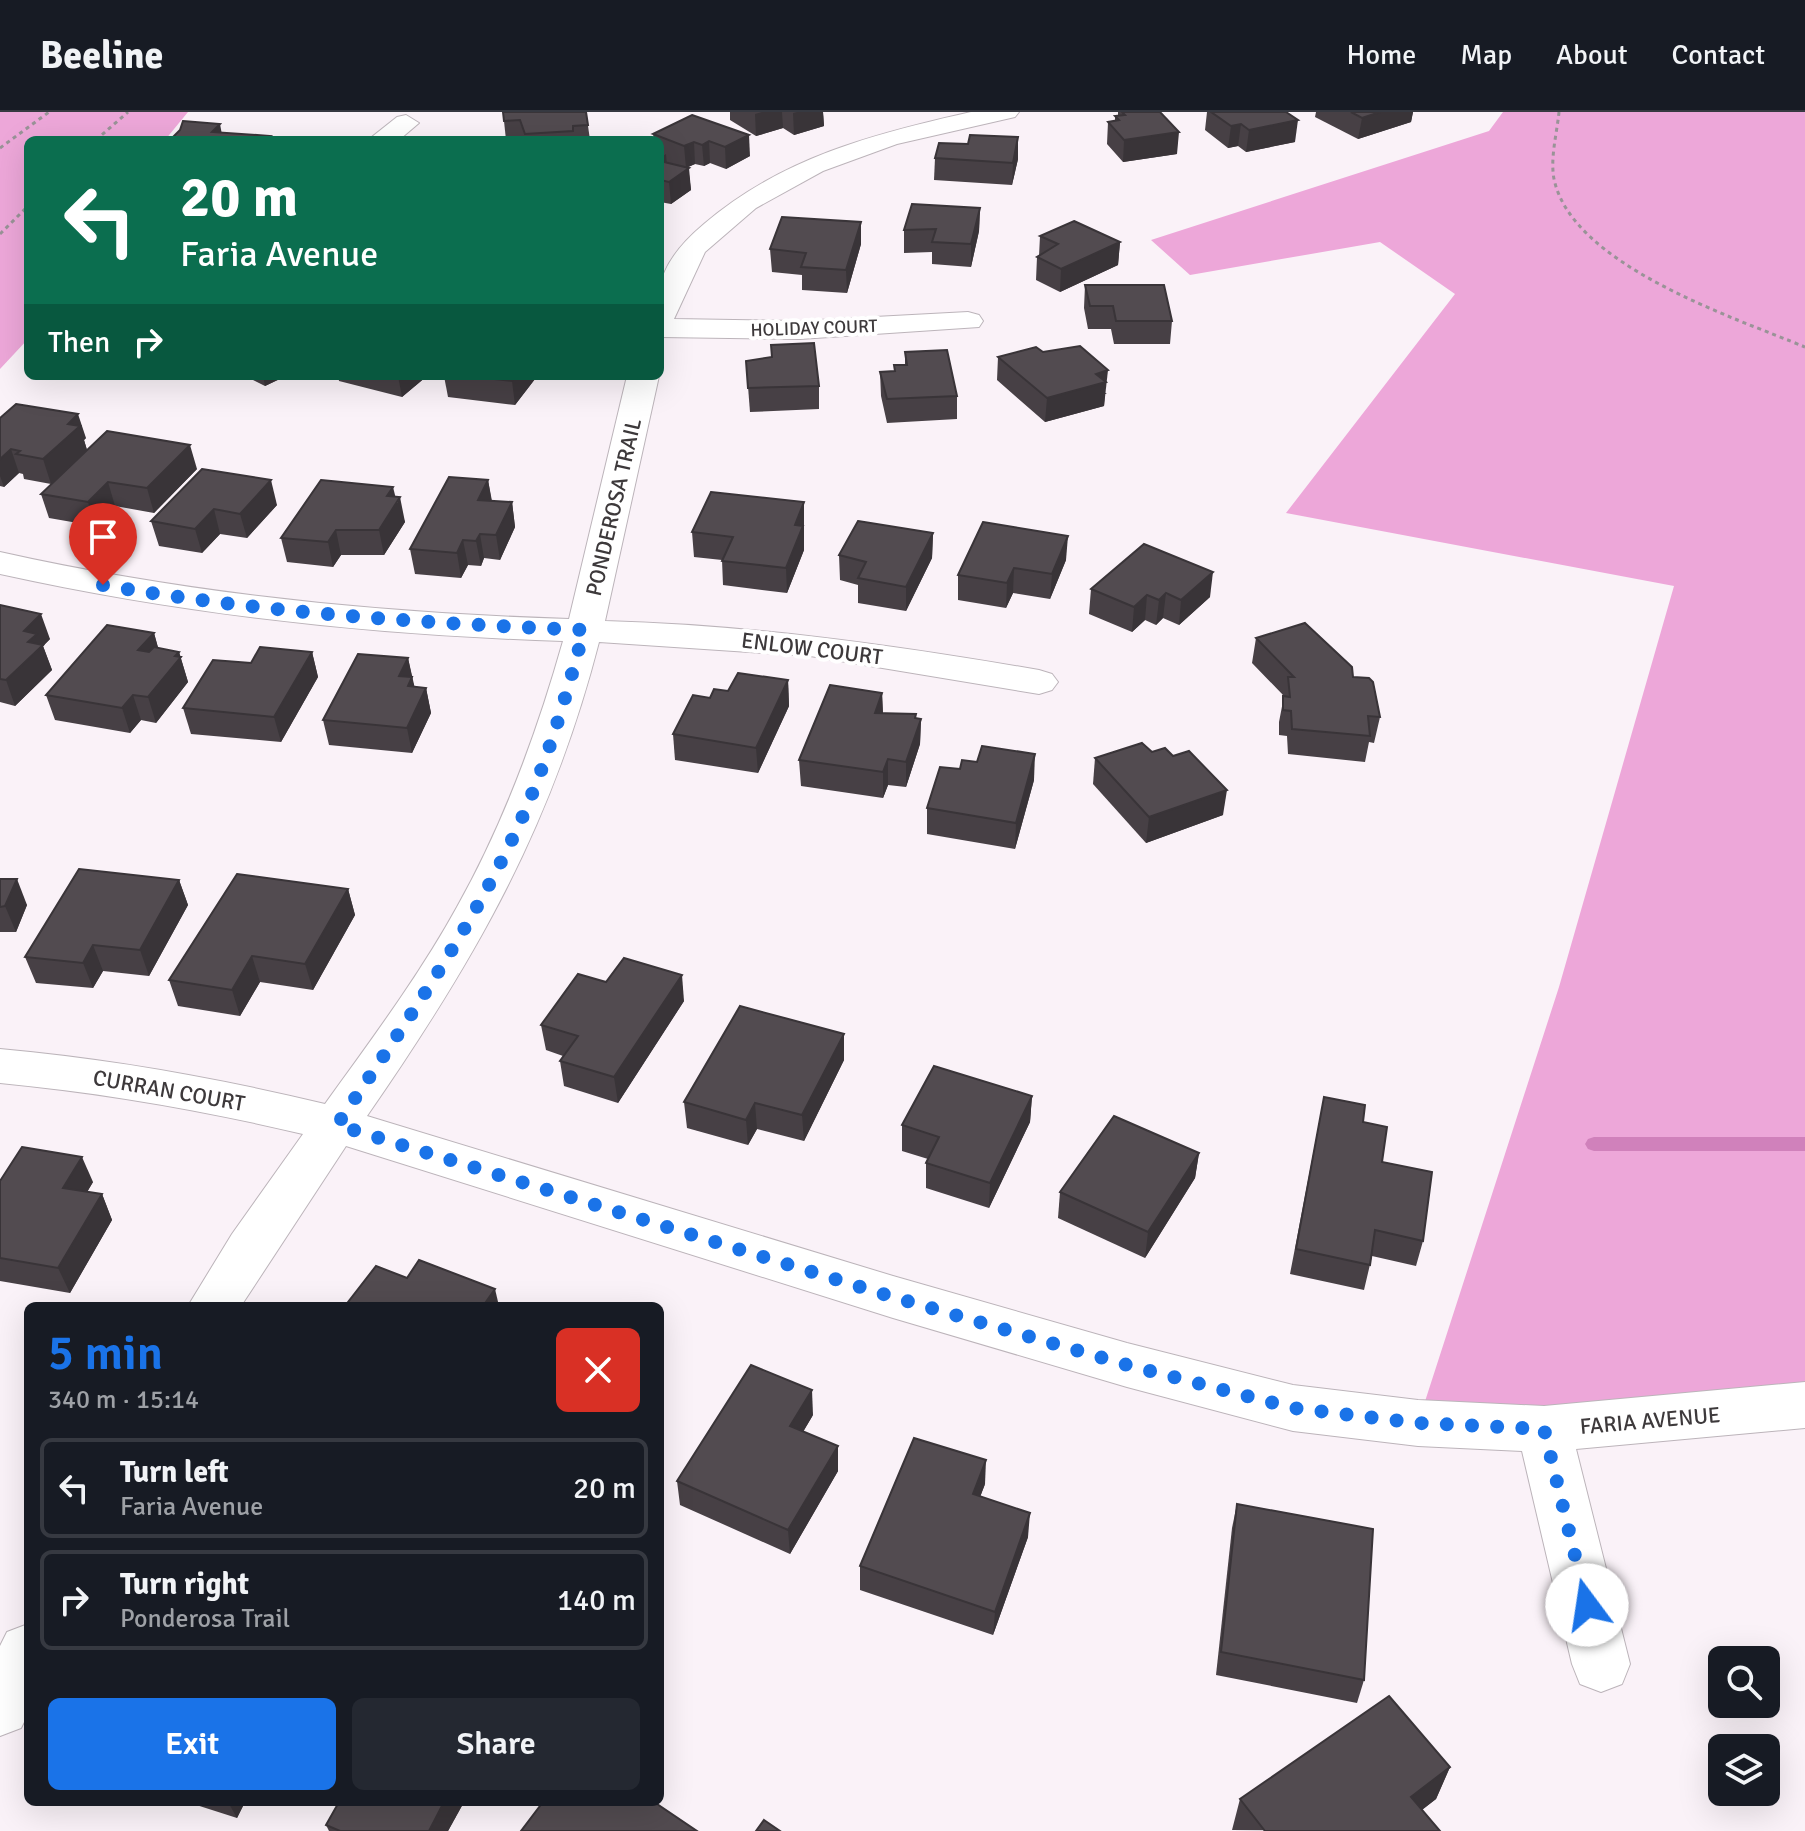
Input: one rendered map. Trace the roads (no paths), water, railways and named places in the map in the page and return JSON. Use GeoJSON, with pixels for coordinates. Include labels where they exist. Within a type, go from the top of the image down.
{"type":"FeatureCollection","features":[{"type":"Feature","properties":{"kind":"street"},"geometry":{"type":"LineString","coordinates":[[664,309],[693,248],[746,202],[813,165],[889,138],[1006,112]]}},
{"type":"Feature","properties":{"kind":"street"},"geometry":{"type":"LineString","coordinates":[[387,136],[406,123]]}},
{"type":"Feature","properties":{"kind":"street","name":"HOLIDAY COURT"},"geometry":{"type":"LineString","coordinates":[[664,328],[800,330],[968,321]]}},
{"type":"Feature","properties":{"kind":"street","name":"PONDEROSA TRAIL"},"geometry":{"type":"LineString","coordinates":[[217,1302],[421,1000],[509,848],[558,726],[584,630],[642,380]]}},
{"type":"Feature","properties":{"kind":"street","name":"ENLOW COURT"},"geometry":{"type":"LineString","coordinates":[[0,563],[186,600],[294,613],[416,623],[736,638],[857,652],[1039,682]]}},
{"type":"Feature","properties":{"kind":"street","name":"CURRAN COURT"},"geometry":{"type":"LineString","coordinates":[[0,1066],[128,1080],[218,1096],[337,1125]]}},
{"type":"Feature","properties":{"kind":"street","name":"FARIA AVENUE"},"geometry":{"type":"LineString","coordinates":[[337,1125],[907,1301],[1127,1365],[1278,1404],[1418,1423],[1544,1429],[1805,1405]]}},
{"type":"Feature","properties":{"kind":"street"},"geometry":{"type":"LineString","coordinates":[[1544,1429],[1601,1664]]}},
{"type":"Feature","properties":{"kind":"street"},"geometry":{"type":"LineString","coordinates":[[0,1708],[24,1659]]}},
{"type":"Feature","properties":{"kind":"waterway"},"geometry":{"type":"LineString","coordinates":[[1594,1144],[1805,1144]]}}]}
